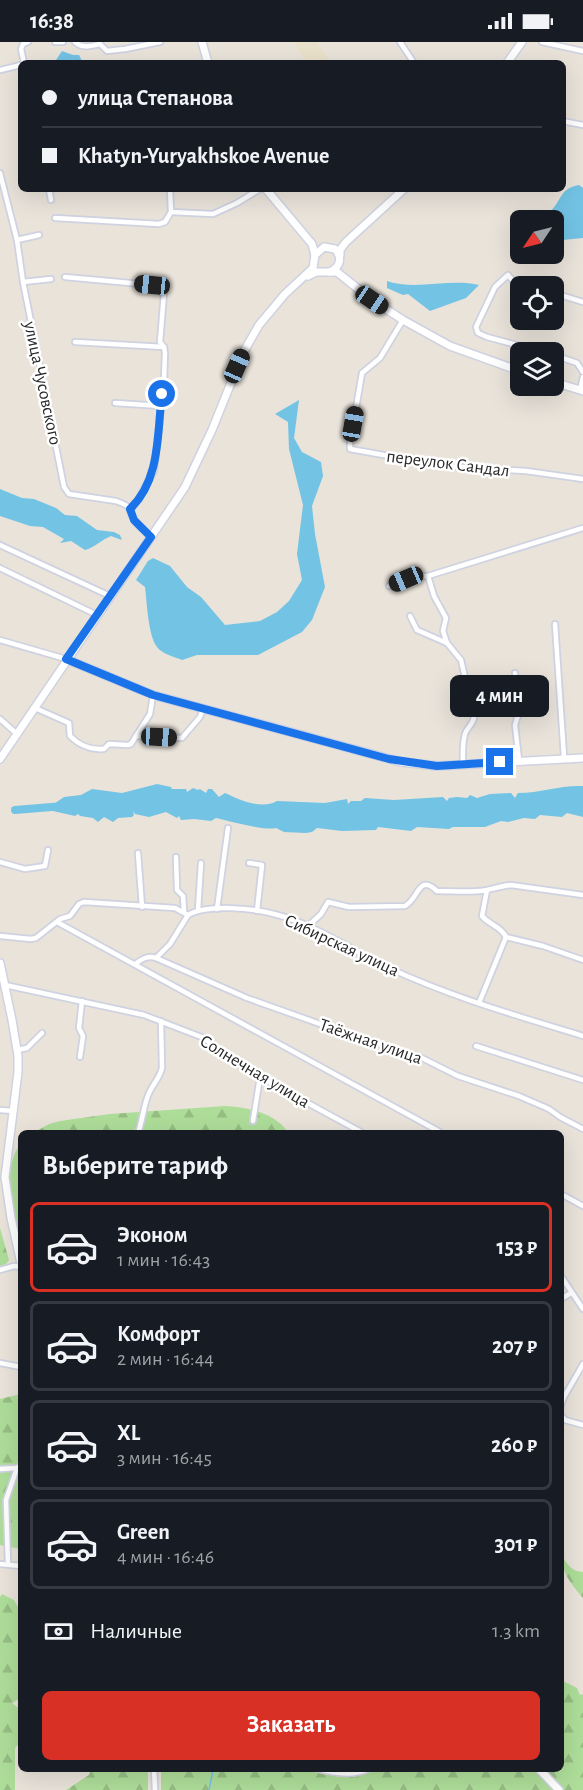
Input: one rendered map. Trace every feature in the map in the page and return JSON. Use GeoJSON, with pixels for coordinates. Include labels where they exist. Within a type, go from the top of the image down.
{"type":"FeatureCollection","features":[{"type":"Feature","properties":{"kind":"main road"},"geometry":{"type":"LineString","coordinates":[[202,42],[207,60]]}},
{"type":"Feature","properties":{"kind":"main road"},"geometry":{"type":"LineString","coordinates":[[509,60],[522,42]]}},
{"type":"Feature","properties":{"kind":"main road"},"geometry":{"type":"LineString","coordinates":[[269,192],[312,244],[318,268],[327,272]]}},
{"type":"Feature","properties":{"kind":"main road"},"geometry":{"type":"LineString","coordinates":[[345,278],[341,270],[340,250],[401,192]]}},
{"type":"Feature","properties":{"kind":"main road"},"geometry":{"type":"LineString","coordinates":[[308,238],[335,249],[340,259],[339,265],[327,272]]}},
{"type":"Feature","properties":{"kind":"main road"},"geometry":{"type":"LineString","coordinates":[[326,246],[337,247],[346,242]]}},
{"type":"Feature","properties":{"kind":"main road"},"geometry":{"type":"LineString","coordinates":[[0,759],[185,487],[250,340],[266,315],[313,268],[315,258],[326,246]]}},
{"type":"Feature","properties":{"kind":"main road"},"geometry":{"type":"LineString","coordinates":[[302,279],[316,272],[337,272],[403,320],[450,346],[510,367]]}},
{"type":"Feature","properties":{"kind":"main road"},"geometry":{"type":"LineString","coordinates":[[564,385],[581,391]]}},
{"type":"Feature","properties":{"kind":"main road"},"geometry":{"type":"LineString","coordinates":[[66,659],[153,695],[401,762],[437,766],[564,757],[583,758]]}},
{"type":"Feature","properties":{"kind":"main road"},"geometry":{"type":"LineString","coordinates":[[0,963],[17,1050],[18,1072],[3,1189],[18,1251]]}},
{"type":"Feature","properties":{"kind":"main road"},"geometry":{"type":"LineString","coordinates":[[343,1772],[360,1772]]}},
{"type":"Feature","properties":{"kind":"main road"},"geometry":{"type":"LineString","coordinates":[[542,1772],[559,1790]]}},
{"type":"Feature","properties":{"kind":"street"},"geometry":{"type":"LineString","coordinates":[[22,60],[21,49],[23,44],[28,42]]}},
{"type":"Feature","properties":{"kind":"street"},"geometry":{"type":"LineString","coordinates":[[55,42],[63,42]]}},
{"type":"Feature","properties":{"kind":"street"},"geometry":{"type":"LineString","coordinates":[[75,42],[80,47],[100,44],[107,51],[160,42]]}},
{"type":"Feature","properties":{"kind":"street"},"geometry":{"type":"LineString","coordinates":[[400,42],[412,60]]}},
{"type":"Feature","properties":{"kind":"street"},"geometry":{"type":"LineString","coordinates":[[542,42],[583,51]]}},
{"type":"Feature","properties":{"kind":"street"},"geometry":{"type":"LineString","coordinates":[[0,70],[18,65]]}},
{"type":"Feature","properties":{"kind":"street"},"geometry":{"type":"LineString","coordinates":[[566,122],[583,125]]}},
{"type":"Feature","properties":{"kind":"street","name":"улица Чусовского"},"geometry":{"type":"LineString","coordinates":[[0,173],[17,240],[23,282],[64,487],[69,494],[116,501],[130,509]]}},
{"type":"Feature","properties":{"kind":"street"},"geometry":{"type":"LineString","coordinates":[[50,192],[51,200]]}},
{"type":"Feature","properties":{"kind":"street"},"geometry":{"type":"LineString","coordinates":[[55,218],[159,225],[165,222],[171,212],[170,192]]}},
{"type":"Feature","properties":{"kind":"street"},"geometry":{"type":"LineString","coordinates":[[171,212],[213,214],[255,192]]}},
{"type":"Feature","properties":{"kind":"street"},"geometry":{"type":"LineString","coordinates":[[17,240],[39,235]]}},
{"type":"Feature","properties":{"kind":"street"},"geometry":{"type":"LineString","coordinates":[[510,277],[508,275],[495,287],[476,327],[478,333],[510,343]]}},
{"type":"Feature","properties":{"kind":"street"},"geometry":{"type":"LineString","coordinates":[[65,277],[160,287],[164,293],[160,342],[164,347],[164,380],[154,471],[138,500],[130,509],[134,520],[151,537]]}},
{"type":"Feature","properties":{"kind":"street"},"geometry":{"type":"LineString","coordinates":[[23,282],[51,279]]}},
{"type":"Feature","properties":{"kind":"street"},"geometry":{"type":"LineString","coordinates":[[564,296],[583,302]]}},
{"type":"Feature","properties":{"kind":"street","name":"переулок Сандал"},"geometry":{"type":"LineString","coordinates":[[403,320],[380,358],[362,373],[350,449],[445,466],[526,471],[583,479]]}},
{"type":"Feature","properties":{"kind":"street"},"geometry":{"type":"LineString","coordinates":[[75,342],[164,347]]}},
{"type":"Feature","properties":{"kind":"street"},"geometry":{"type":"LineString","coordinates":[[564,358],[577,363],[583,375],[581,391]]}},
{"type":"Feature","properties":{"kind":"street"},"geometry":{"type":"LineString","coordinates":[[115,404],[161,406]]}},
{"type":"Feature","properties":{"kind":"street"},"geometry":{"type":"LineString","coordinates":[[390,586],[414,576],[428,576],[583,528]]}},
{"type":"Feature","properties":{"kind":"street"},"geometry":{"type":"LineString","coordinates":[[0,545],[110,596]]}},
{"type":"Feature","properties":{"kind":"street"},"geometry":{"type":"LineString","coordinates":[[0,568],[97,615]]}},
{"type":"Feature","properties":{"kind":"street"},"geometry":{"type":"LineString","coordinates":[[428,576],[434,596],[446,618],[443,631],[447,643],[461,660],[474,717],[474,723],[464,736],[463,765]]}},
{"type":"Feature","properties":{"kind":"street"},"geometry":{"type":"LineString","coordinates":[[410,616],[417,630],[447,643]]}},
{"type":"Feature","properties":{"kind":"street"},"geometry":{"type":"LineString","coordinates":[[555,624],[564,757]]}},
{"type":"Feature","properties":{"kind":"street"},"geometry":{"type":"LineString","coordinates":[[0,640],[66,659]]}},
{"type":"Feature","properties":{"kind":"street"},"geometry":{"type":"LineString","coordinates":[[515,673],[519,712],[515,725],[519,760]]}},
{"type":"Feature","properties":{"kind":"street"},"geometry":{"type":"LineString","coordinates":[[35,708],[69,723],[70,736],[78,744],[94,749],[104,749],[108,744],[128,746],[150,714],[153,695]]}},
{"type":"Feature","properties":{"kind":"street"},"geometry":{"type":"LineString","coordinates":[[136,736],[182,738],[200,717],[203,709]]}},
{"type":"Feature","properties":{"kind":"street"},"geometry":{"type":"LineString","coordinates":[[0,719],[17,734]]}},
{"type":"Feature","properties":{"kind":"street"},"geometry":{"type":"LineString","coordinates":[[217,909],[228,828]]}},
{"type":"Feature","properties":{"kind":"street"},"geometry":{"type":"LineString","coordinates":[[0,862],[25,869],[45,866],[48,850]]}},
{"type":"Feature","properties":{"kind":"street"},"geometry":{"type":"LineString","coordinates":[[138,853],[142,907]]}},
{"type":"Feature","properties":{"kind":"street"},"geometry":{"type":"LineString","coordinates":[[135,964],[144,958],[152,956],[156,958],[170,944],[186,913],[183,896],[177,890],[176,857]]}},
{"type":"Feature","properties":{"kind":"street"},"geometry":{"type":"LineString","coordinates":[[198,910],[201,863]]}},
{"type":"Feature","properties":{"kind":"street"},"geometry":{"type":"LineString","coordinates":[[249,863],[262,865],[257,911]]}},
{"type":"Feature","properties":{"kind":"street"},"geometry":{"type":"LineString","coordinates":[[308,926],[321,914],[328,902],[349,907],[405,906],[412,902],[420,886],[427,885],[437,891],[487,890],[511,885],[583,896]]}},
{"type":"Feature","properties":{"kind":"street"},"geometry":{"type":"LineString","coordinates":[[479,1003],[506,937],[503,931],[483,919],[487,890]]}},
{"type":"Feature","properties":{"kind":"street"},"geometry":{"type":"LineString","coordinates":[[0,936],[31,939],[40,936],[60,919],[70,916],[79,904],[84,902],[175,908],[186,913]]}},
{"type":"Feature","properties":{"kind":"street","name":"Сибирская улица"},"geometry":{"type":"LineString","coordinates":[[186,913],[217,909],[272,913],[308,926],[390,968],[479,1003],[583,1036]]}},
{"type":"Feature","properties":{"kind":"street"},"geometry":{"type":"LineString","coordinates":[[57,922],[436,1130]]}},
{"type":"Feature","properties":{"kind":"street"},"geometry":{"type":"LineString","coordinates":[[506,937],[543,946],[583,960]]}},
{"type":"Feature","properties":{"kind":"street","name":"Таёжная улица"},"geometry":{"type":"LineString","coordinates":[[156,958],[247,998],[420,1057],[458,1076],[519,1096],[549,1109],[583,1129]]}},
{"type":"Feature","properties":{"kind":"street","name":"Солнечная улица"},"geometry":{"type":"LineString","coordinates":[[3,982],[144,1015],[204,1038],[230,1059],[357,1130]]}},
{"type":"Feature","properties":{"kind":"street"},"geometry":{"type":"LineString","coordinates":[[80,1057],[83,1036],[79,1028],[82,1001]]}},
{"type":"Feature","properties":{"kind":"street"},"geometry":{"type":"LineString","coordinates":[[139,1130],[148,1093],[162,1068],[161,1021]]}},
{"type":"Feature","properties":{"kind":"street"},"geometry":{"type":"LineString","coordinates":[[17,1050],[27,1048],[42,1033]]}},
{"type":"Feature","properties":{"kind":"street"},"geometry":{"type":"LineString","coordinates":[[476,1046],[583,1080]]}},
{"type":"Feature","properties":{"kind":"street"},"geometry":{"type":"LineString","coordinates":[[253,1121],[260,1077]]}},
{"type":"Feature","properties":{"kind":"street"},"geometry":{"type":"LineString","coordinates":[[0,1110],[14,1111]]}},
{"type":"Feature","properties":{"kind":"street"},"geometry":{"type":"LineString","coordinates":[[564,1196],[583,1206]]}},
{"type":"Feature","properties":{"kind":"street"},"geometry":{"type":"LineString","coordinates":[[0,1270],[18,1267]]}},
{"type":"Feature","properties":{"kind":"street"},"geometry":{"type":"LineString","coordinates":[[564,1281],[583,1309]]}},
{"type":"Feature","properties":{"kind":"street"},"geometry":{"type":"LineString","coordinates":[[564,1297],[571,1293]]}},
{"type":"Feature","properties":{"kind":"street"},"geometry":{"type":"LineString","coordinates":[[0,1363],[18,1366]]}},
{"type":"Feature","properties":{"kind":"street"},"geometry":{"type":"LineString","coordinates":[[564,1397],[583,1364]]}},
{"type":"Feature","properties":{"kind":"street"},"geometry":{"type":"LineString","coordinates":[[564,1419],[583,1425]]}},
{"type":"Feature","properties":{"kind":"street"},"geometry":{"type":"LineString","coordinates":[[0,1469],[18,1467]]}},
{"type":"Feature","properties":{"kind":"street"},"geometry":{"type":"LineString","coordinates":[[8,1564],[6,1500],[18,1470]]}},
{"type":"Feature","properties":{"kind":"street"},"geometry":{"type":"LineString","coordinates":[[0,1564],[18,1566]]}},
{"type":"Feature","properties":{"kind":"street"},"geometry":{"type":"LineString","coordinates":[[154,1772],[155,1790]]}},
{"type":"Feature","properties":{"kind":"shaded area"},"geometry":{"type":"Polygon","coordinates":[[[294,42],[317,42],[328,60],[305,60],[294,42]]]}},
{"type":"Feature","properties":{"kind":"green space"},"geometry":{"type":"Polygon","coordinates":[[[225,1106],[260,1112],[275,1120],[286,1130],[38,1130],[60,1121],[110,1114],[225,1106]]]}},
{"type":"Feature","properties":{"kind":"green space"},"geometry":{"type":"Polygon","coordinates":[[[18,1148],[18,1238],[10,1193],[10,1178],[18,1148]]]}},
{"type":"Feature","properties":{"kind":"green space"},"geometry":{"type":"Polygon","coordinates":[[[0,1228],[9,1260],[0,1266],[0,1228]]]}},
{"type":"Feature","properties":{"kind":"green space"},"geometry":{"type":"Polygon","coordinates":[[[18,1395],[18,1548],[0,1545],[0,1399],[18,1395]]]}},
{"type":"Feature","properties":{"kind":"green space"},"geometry":{"type":"Polygon","coordinates":[[[564,1559],[573,1569],[583,1572],[583,1598],[571,1583],[565,1572],[564,1559]]]}},
{"type":"Feature","properties":{"kind":"green space"},"geometry":{"type":"Polygon","coordinates":[[[2,1594],[14,1600],[18,1607],[18,1700],[12,1703],[18,1708],[15,1790],[0,1790],[0,1597],[2,1594]]]}},
{"type":"Feature","properties":{"kind":"green space"},"geometry":{"type":"Polygon","coordinates":[[[564,1682],[577,1688],[580,1695],[583,1694],[583,1790],[563,1790],[545,1772],[564,1772],[564,1682]]]}},
{"type":"Feature","properties":{"kind":"green space"},"geometry":{"type":"Polygon","coordinates":[[[90,1772],[148,1772],[148,1790],[66,1790],[90,1772]]]}},
{"type":"Feature","properties":{"kind":"green space"},"geometry":{"type":"Polygon","coordinates":[[[161,1772],[316,1772],[348,1777],[372,1772],[536,1772],[554,1790],[161,1790],[161,1772]]]}},
{"type":"Feature","properties":{"kind":"water"},"geometry":{"type":"Polygon","coordinates":[[[62,51],[79,55],[82,60],[56,60],[62,51]]]}},
{"type":"Feature","properties":{"kind":"water"},"geometry":{"type":"Polygon","coordinates":[[[579,185],[583,188],[583,238],[564,240],[564,210],[552,210],[568,189],[579,185]]]}},
{"type":"Feature","properties":{"kind":"water"},"geometry":{"type":"Polygon","coordinates":[[[387,281],[409,285],[468,283],[479,285],[466,298],[430,311],[408,294],[403,295],[387,288],[387,281]]]}},
{"type":"Feature","properties":{"kind":"water"},"geometry":{"type":"Polygon","coordinates":[[[299,400],[294,438],[302,452],[321,462],[323,476],[312,506],[325,587],[312,620],[302,632],[258,655],[197,655],[182,660],[165,653],[154,642],[145,587],[136,580],[148,561],[153,558],[170,566],[187,587],[201,597],[225,625],[260,621],[277,612],[289,601],[302,580],[297,554],[303,505],[289,449],[288,422],[275,414],[299,400]]]}},
{"type":"Feature","properties":{"kind":"water"},"geometry":{"type":"Polygon","coordinates":[[[0,489],[22,498],[34,499],[56,508],[65,515],[77,516],[97,530],[120,535],[122,540],[111,536],[85,550],[71,541],[60,543],[64,539],[43,527],[30,526],[0,516],[0,489]]]}},
{"type":"Feature","properties":{"kind":"water"},"geometry":{"type":"Polygon","coordinates":[[[157,784],[172,789],[186,789],[187,792],[193,788],[206,793],[208,789],[212,789],[219,797],[225,793],[251,803],[264,805],[277,801],[325,803],[347,799],[348,804],[351,801],[361,801],[365,798],[394,800],[443,797],[447,801],[449,798],[467,798],[470,795],[477,798],[490,794],[511,793],[515,798],[518,793],[583,786],[583,817],[567,813],[562,817],[540,815],[535,819],[501,821],[485,827],[449,829],[417,827],[411,831],[378,827],[376,830],[342,831],[317,828],[306,833],[284,832],[276,828],[256,827],[216,818],[211,821],[181,820],[179,816],[177,818],[166,812],[149,817],[135,814],[133,811],[132,817],[118,818],[113,822],[104,817],[98,822],[93,818],[78,814],[75,816],[53,811],[54,804],[64,797],[81,795],[92,789],[122,793],[157,784]]]}},
{"type":"Feature","properties":{"kind":"waterway"},"geometry":{"type":"LineString","coordinates":[[15,810],[64,806]]}},
{"type":"Feature","properties":{"kind":"waterway"},"geometry":{"type":"LineString","coordinates":[[209,1790],[213,1772]]}},
{"type":"Feature","properties":{"kind":"route"},"geometry":{"type":"LineString","coordinates":[[162,394],[154,471],[136,504],[130,509],[134,520],[151,537],[66,659],[153,695],[401,762],[437,766],[500,762]]}}]}
